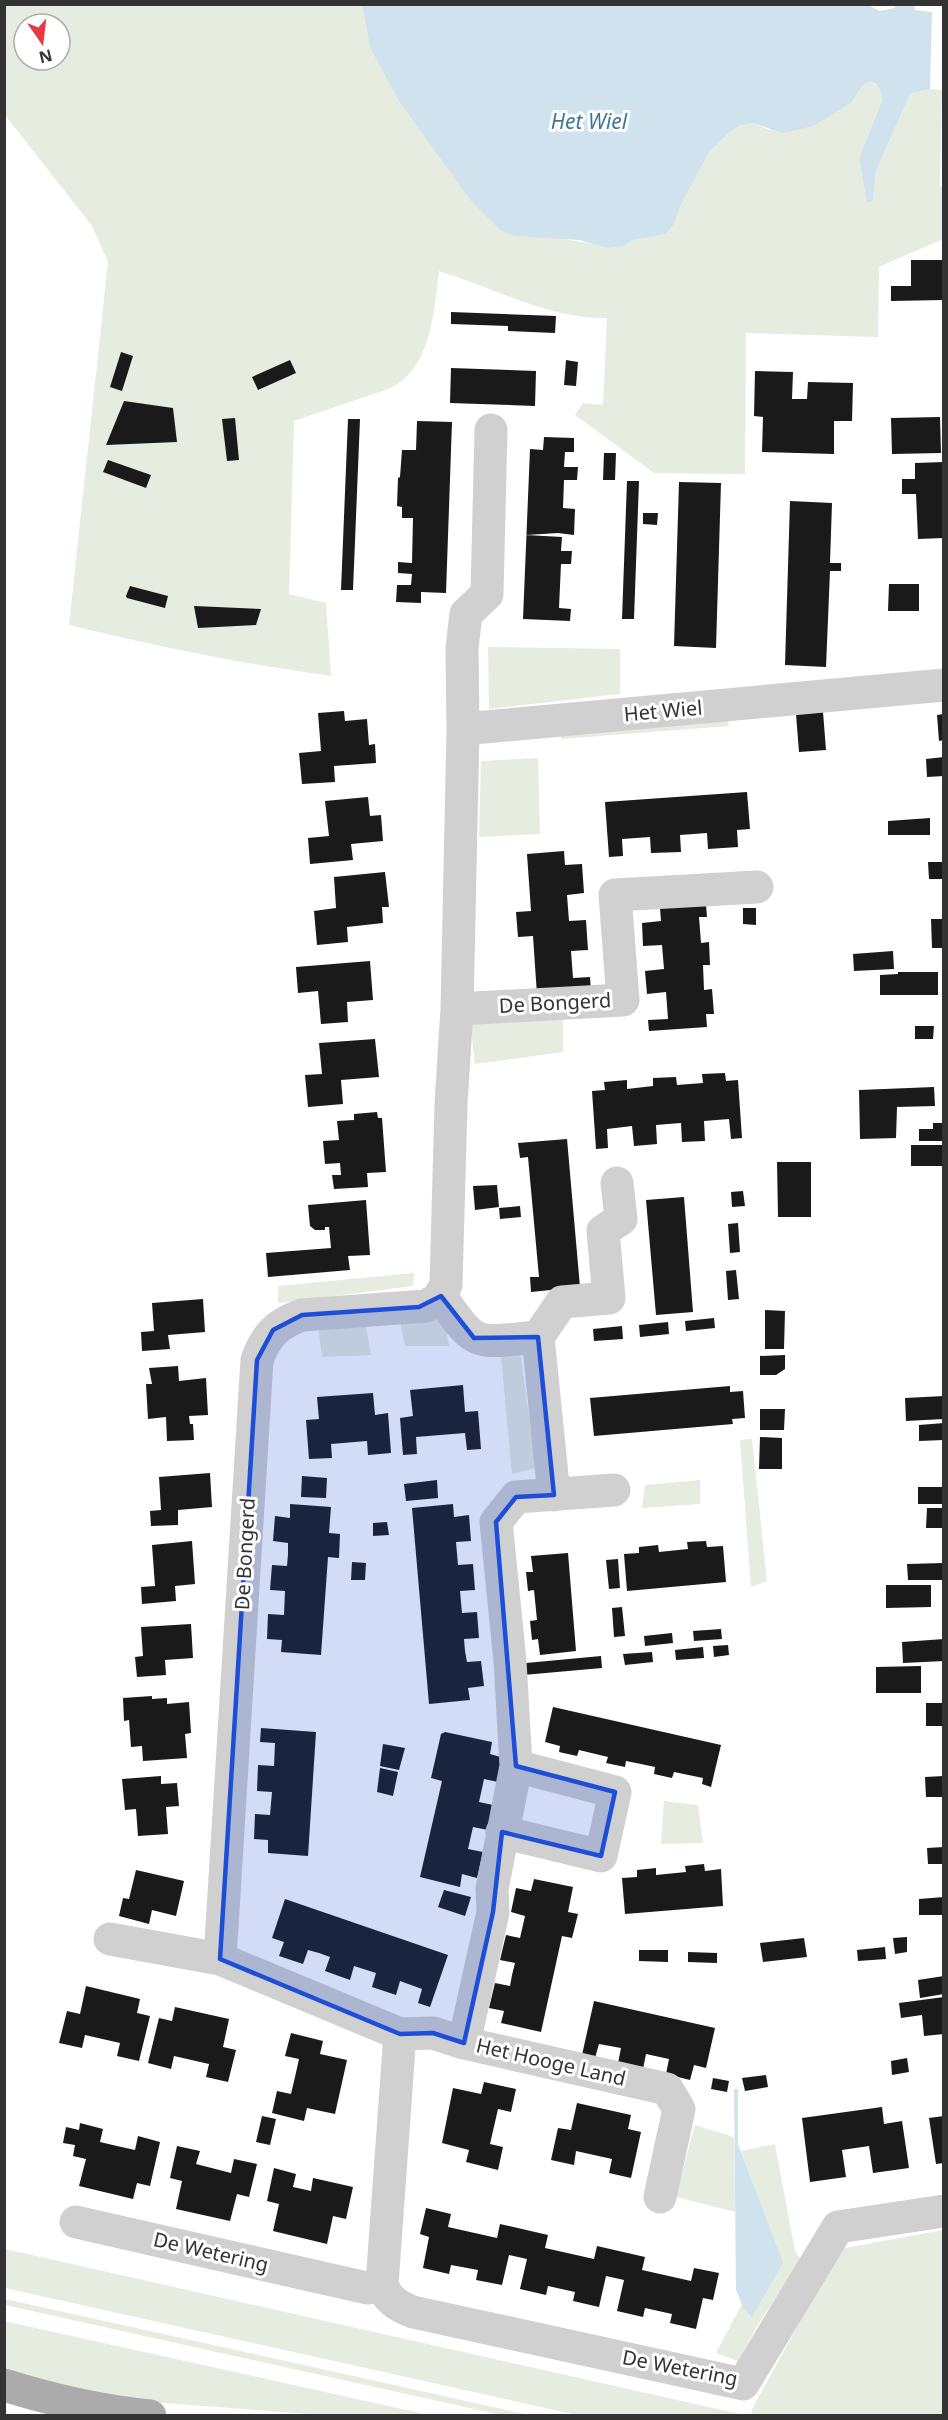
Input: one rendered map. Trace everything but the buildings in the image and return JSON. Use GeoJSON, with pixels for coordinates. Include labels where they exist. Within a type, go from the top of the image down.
{"type":"FeatureCollection","features":[{"type":"Feature","properties":{"kind":"main road"},"geometry":{"type":"LineString","coordinates":[[4,2385],[109,2412],[150,2415]]}},
{"type":"Feature","properties":{"kind":"street"},"geometry":{"type":"LineString","coordinates":[[491,430],[487,594],[466,614],[462,648],[463,729],[457,1009],[451,1104],[447,1271],[446,1285],[441,1296],[467,1333],[474,1338],[484,1342],[538,1337]]}},
{"type":"Feature","properties":{"kind":"street","name":"Het Wiel"},"geometry":{"type":"LineString","coordinates":[[463,729],[944,685]]}},
{"type":"Feature","properties":{"kind":"street","name":"De Bongerd"},"geometry":{"type":"LineString","coordinates":[[457,1009],[623,1000],[615,895],[757,887]]}},
{"type":"Feature","properties":{"kind":"street"},"geometry":{"type":"LineString","coordinates":[[554,1495],[538,1337],[562,1302],[609,1298],[603,1231],[621,1220],[616,1183]]}},
{"type":"Feature","properties":{"kind":"street","name":"De Bongerd"},"geometry":{"type":"LineString","coordinates":[[220,1959],[257,1360],[266,1338],[286,1320],[302,1315],[418,1307],[433,1303],[441,1296]]}},
{"type":"Feature","properties":{"kind":"street","name":"Het Hooge Land"},"geometry":{"type":"LineString","coordinates":[[614,1490],[516,1497],[496,1522],[516,1766],[492,1889],[493,1912],[464,2043],[667,2089],[679,2109],[660,2197]]}},
{"type":"Feature","properties":{"kind":"street"},"geometry":{"type":"LineString","coordinates":[[502,1832],[601,1856],[615,1792],[516,1766]]}},
{"type":"Feature","properties":{"kind":"street"},"geometry":{"type":"LineString","coordinates":[[110,1939],[220,1959],[400,2034],[433,2033],[464,2043]]}},
{"type":"Feature","properties":{"kind":"street"},"geometry":{"type":"LineString","coordinates":[[382,2284],[400,2034]]}},
{"type":"Feature","properties":{"kind":"street","name":"De Wetering"},"geometry":{"type":"LineString","coordinates":[[76,2222],[367,2288],[382,2284],[386,2294],[393,2302],[413,2312],[744,2384],[838,2227],[944,2211]]}},
{"type":"Feature","properties":{"kind":"highlighted area"},"geometry":{"type":"Polygon","coordinates":[[[441,1296],[474,1338],[538,1337],[554,1495],[516,1497],[496,1522],[516,1766],[615,1792],[601,1856],[502,1832],[493,1912],[464,2043],[433,2033],[400,2034],[220,1959],[257,1360],[273,1330],[302,1315],[419,1307],[441,1296]]]}},
{"type":"Feature","properties":{"kind":"shaded area"},"geometry":{"type":"Polygon","coordinates":[[[5,5],[362,5],[370,48],[398,100],[472,201],[500,230],[514,236],[553,237],[593,244],[623,246],[634,240],[666,234],[674,224],[681,205],[709,152],[730,132],[739,126],[753,123],[770,130],[851,103],[862,86],[868,82],[874,83],[881,92],[882,99],[859,158],[867,202],[873,200],[876,171],[910,94],[930,89],[942,90],[940,186],[943,187],[943,239],[879,267],[878,337],[746,333],[745,474],[654,473],[575,415],[583,403],[603,405],[607,318],[585,317],[543,308],[439,271],[428,339],[413,369],[388,389],[294,421],[289,594],[326,603],[331,676],[199,654],[69,625],[108,262],[92,226],[5,115],[5,5]]]}},
{"type":"Feature","properties":{"kind":"shaded area"},"geometry":{"type":"Polygon","coordinates":[[[488,647],[620,649],[620,694],[489,709],[488,647]]]}},
{"type":"Feature","properties":{"kind":"shaded area"},"geometry":{"type":"Polygon","coordinates":[[[727,716],[729,726],[561,739],[562,729],[727,716]]]}},
{"type":"Feature","properties":{"kind":"shaded area"},"geometry":{"type":"Polygon","coordinates":[[[538,758],[540,834],[479,837],[481,761],[538,758]]]}},
{"type":"Feature","properties":{"kind":"shaded area"},"geometry":{"type":"Polygon","coordinates":[[[563,1014],[563,1052],[475,1064],[470,1022],[563,1014]]]}},
{"type":"Feature","properties":{"kind":"shaded area"},"geometry":{"type":"Polygon","coordinates":[[[414,1273],[413,1286],[278,1303],[278,1286],[414,1273]]]}},
{"type":"Feature","properties":{"kind":"shaded area"},"geometry":{"type":"Polygon","coordinates":[[[443,1312],[449,1346],[405,1346],[399,1316],[443,1312]]]}},
{"type":"Feature","properties":{"kind":"shaded area"},"geometry":{"type":"Polygon","coordinates":[[[318,1326],[366,1326],[371,1355],[322,1357],[318,1326]]]}},
{"type":"Feature","properties":{"kind":"shaded area"},"geometry":{"type":"Polygon","coordinates":[[[520,1351],[536,1468],[512,1474],[501,1356],[520,1351]]]}},
{"type":"Feature","properties":{"kind":"shaded area"},"geometry":{"type":"Polygon","coordinates":[[[752,1439],[767,1581],[751,1587],[740,1440],[752,1439]]]}},
{"type":"Feature","properties":{"kind":"shaded area"},"geometry":{"type":"Polygon","coordinates":[[[700,1480],[700,1504],[642,1508],[645,1485],[700,1480]]]}},
{"type":"Feature","properties":{"kind":"shaded area"},"geometry":{"type":"Polygon","coordinates":[[[664,1801],[698,1805],[703,1843],[661,1844],[664,1801]]]}},
{"type":"Feature","properties":{"kind":"shaded area"},"geometry":{"type":"Polygon","coordinates":[[[695,2125],[734,2137],[735,2212],[676,2197],[695,2125]]]}},
{"type":"Feature","properties":{"kind":"shaded area"},"geometry":{"type":"Polygon","coordinates":[[[775,2144],[795,2251],[801,2260],[757,2326],[738,2361],[716,2353],[742,2304],[782,2264],[741,2151],[775,2144]]]}},
{"type":"Feature","properties":{"kind":"shaded area"},"geometry":{"type":"Polygon","coordinates":[[[943,2230],[943,2415],[752,2416],[752,2409],[840,2249],[943,2230]]]}},
{"type":"Feature","properties":{"kind":"shaded area"},"geometry":{"type":"Polygon","coordinates":[[[4,2249],[744,2415],[577,2415],[5,2288],[4,2249]]]}},
{"type":"Feature","properties":{"kind":"shaded area"},"geometry":{"type":"Polygon","coordinates":[[[5,2299],[529,2415],[501,2415],[5,2305],[5,2299]]]}},
{"type":"Feature","properties":{"kind":"shaded area"},"geometry":{"type":"Polygon","coordinates":[[[4,2321],[429,2415],[321,2415],[152,2402],[95,2394],[5,2371],[4,2321]]]}},
{"type":"Feature","properties":{"kind":"water","name":"Het Wiel"},"geometry":{"type":"Polygon","coordinates":[[[362,5],[868,5],[880,11],[894,8],[896,5],[914,5],[915,10],[932,12],[930,89],[910,94],[876,171],[873,200],[867,203],[859,158],[882,100],[881,92],[875,83],[868,82],[862,86],[851,103],[813,126],[783,133],[753,123],[739,126],[709,152],[681,205],[674,224],[666,234],[608,248],[579,240],[514,236],[500,230],[472,202],[398,100],[370,48],[362,5]]]}},
{"type":"Feature","properties":{"kind":"water"},"geometry":{"type":"Polygon","coordinates":[[[734,2089],[738,2089],[738,2144],[783,2263],[752,2317],[743,2307],[736,2290],[734,2089]]]}}]}
